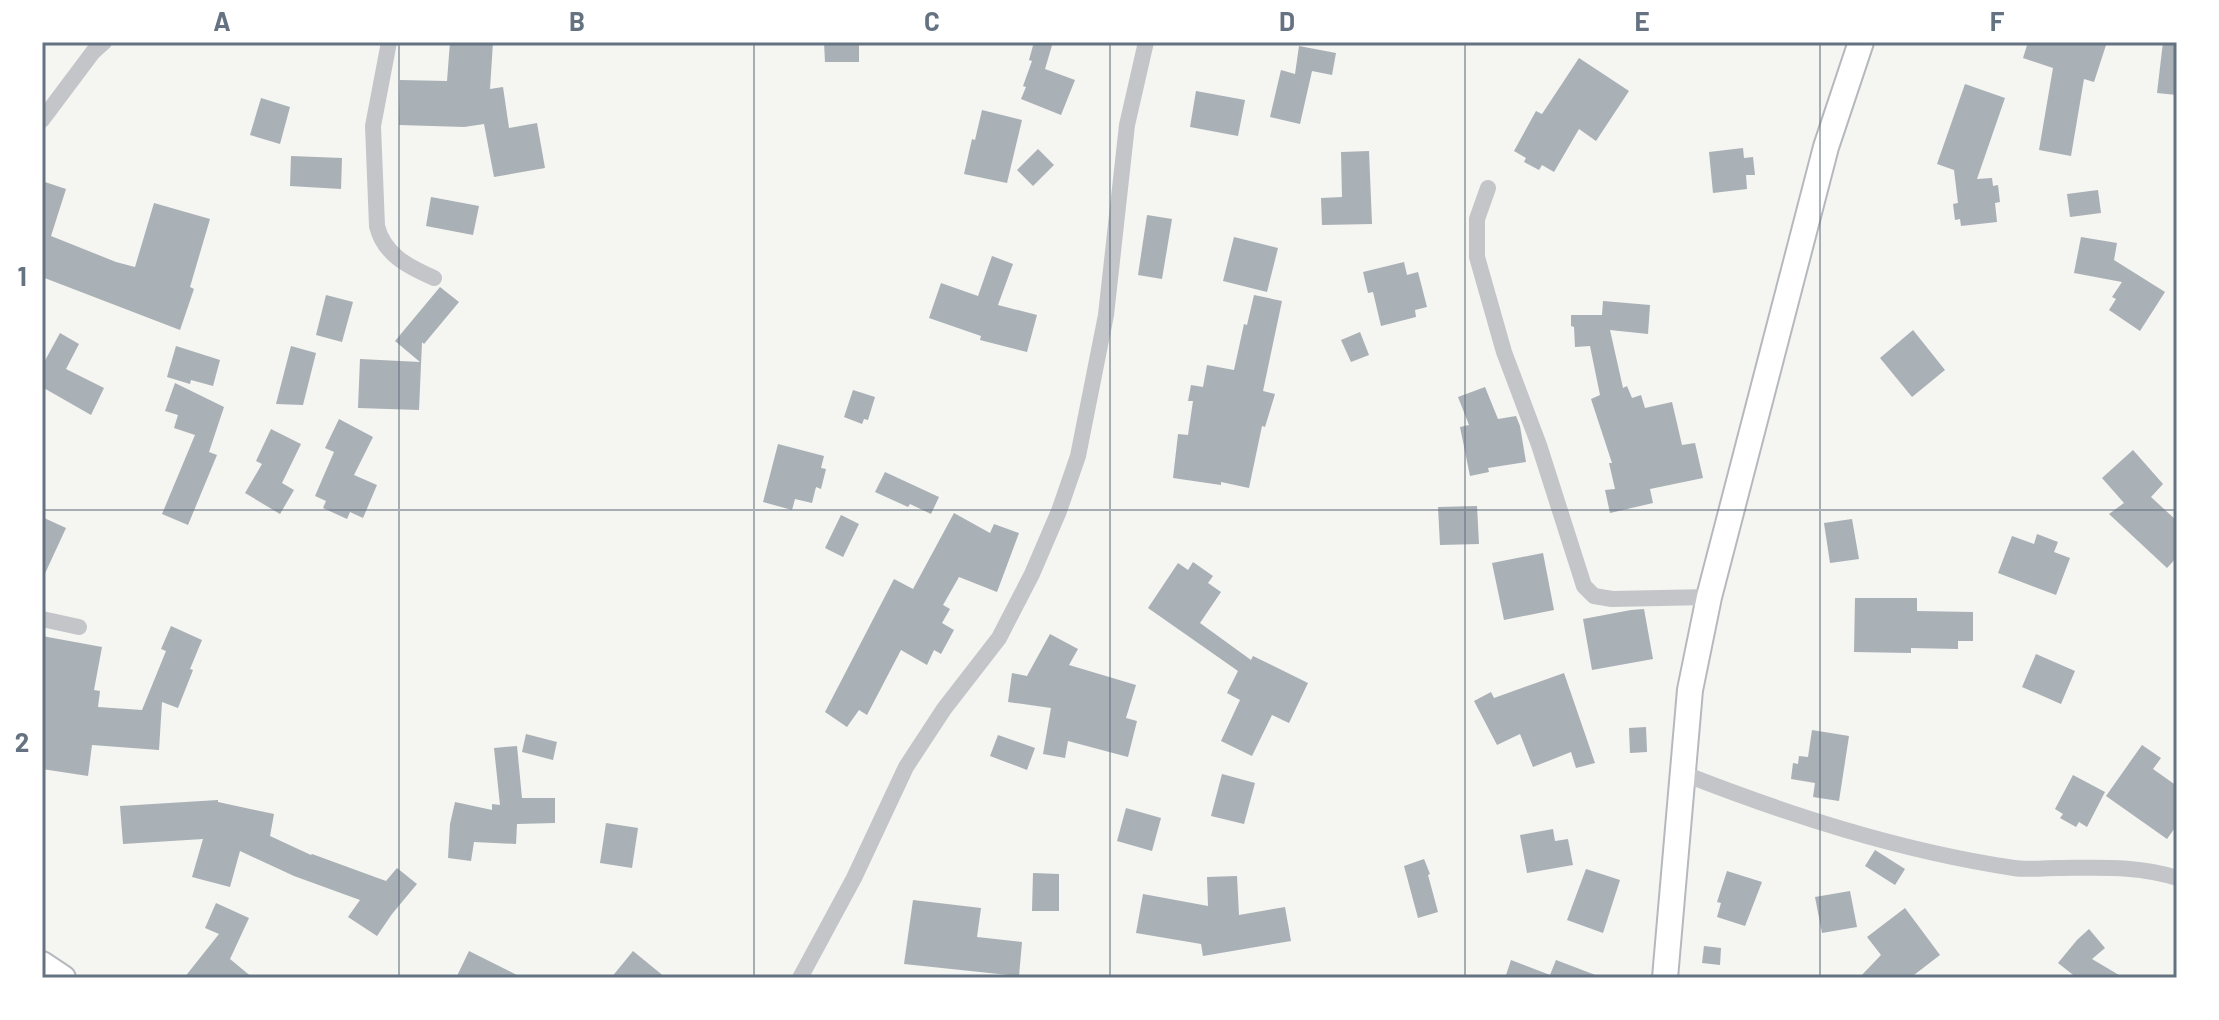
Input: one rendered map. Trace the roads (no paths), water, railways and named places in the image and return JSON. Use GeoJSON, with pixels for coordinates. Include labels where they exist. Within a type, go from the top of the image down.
{"type":"FeatureCollection","features":[{"type":"Feature","properties":{"kind":"main road"},"geometry":{"type":"LineString","coordinates":[[1665,978],[1690,690],[1709,597],[1826,147],[1861,42]]}},
{"type":"Feature","properties":{"kind":"main road"},"geometry":{"type":"LineString","coordinates":[[42,964],[63,978]]}},
{"type":"Feature","properties":{"kind":"street"},"geometry":{"type":"LineString","coordinates":[[42,120],[104,42]]}},
{"type":"Feature","properties":{"kind":"street"},"geometry":{"type":"LineString","coordinates":[[389,42],[373,126],[377,226],[386,249],[412,269],[434,278]]}},
{"type":"Feature","properties":{"kind":"street"},"geometry":{"type":"LineString","coordinates":[[800,978],[854,878],[906,767],[944,709],[999,638],[1032,574],[1059,511],[1078,456],[1106,315],[1127,125],[1146,42]]}},
{"type":"Feature","properties":{"kind":"street"},"geometry":{"type":"LineString","coordinates":[[1488,188],[1477,219],[1477,257],[1504,352],[1544,459],[1584,586],[1594,596],[1612,599],[1709,597]]}},
{"type":"Feature","properties":{"kind":"street"},"geometry":{"type":"LineString","coordinates":[[42,619],[79,627]]}},
{"type":"Feature","properties":{"kind":"street"},"geometry":{"type":"LineString","coordinates":[[1682,773],[1791,813],[1966,860],[2020,869],[2122,868],[2177,878]]}}]}
